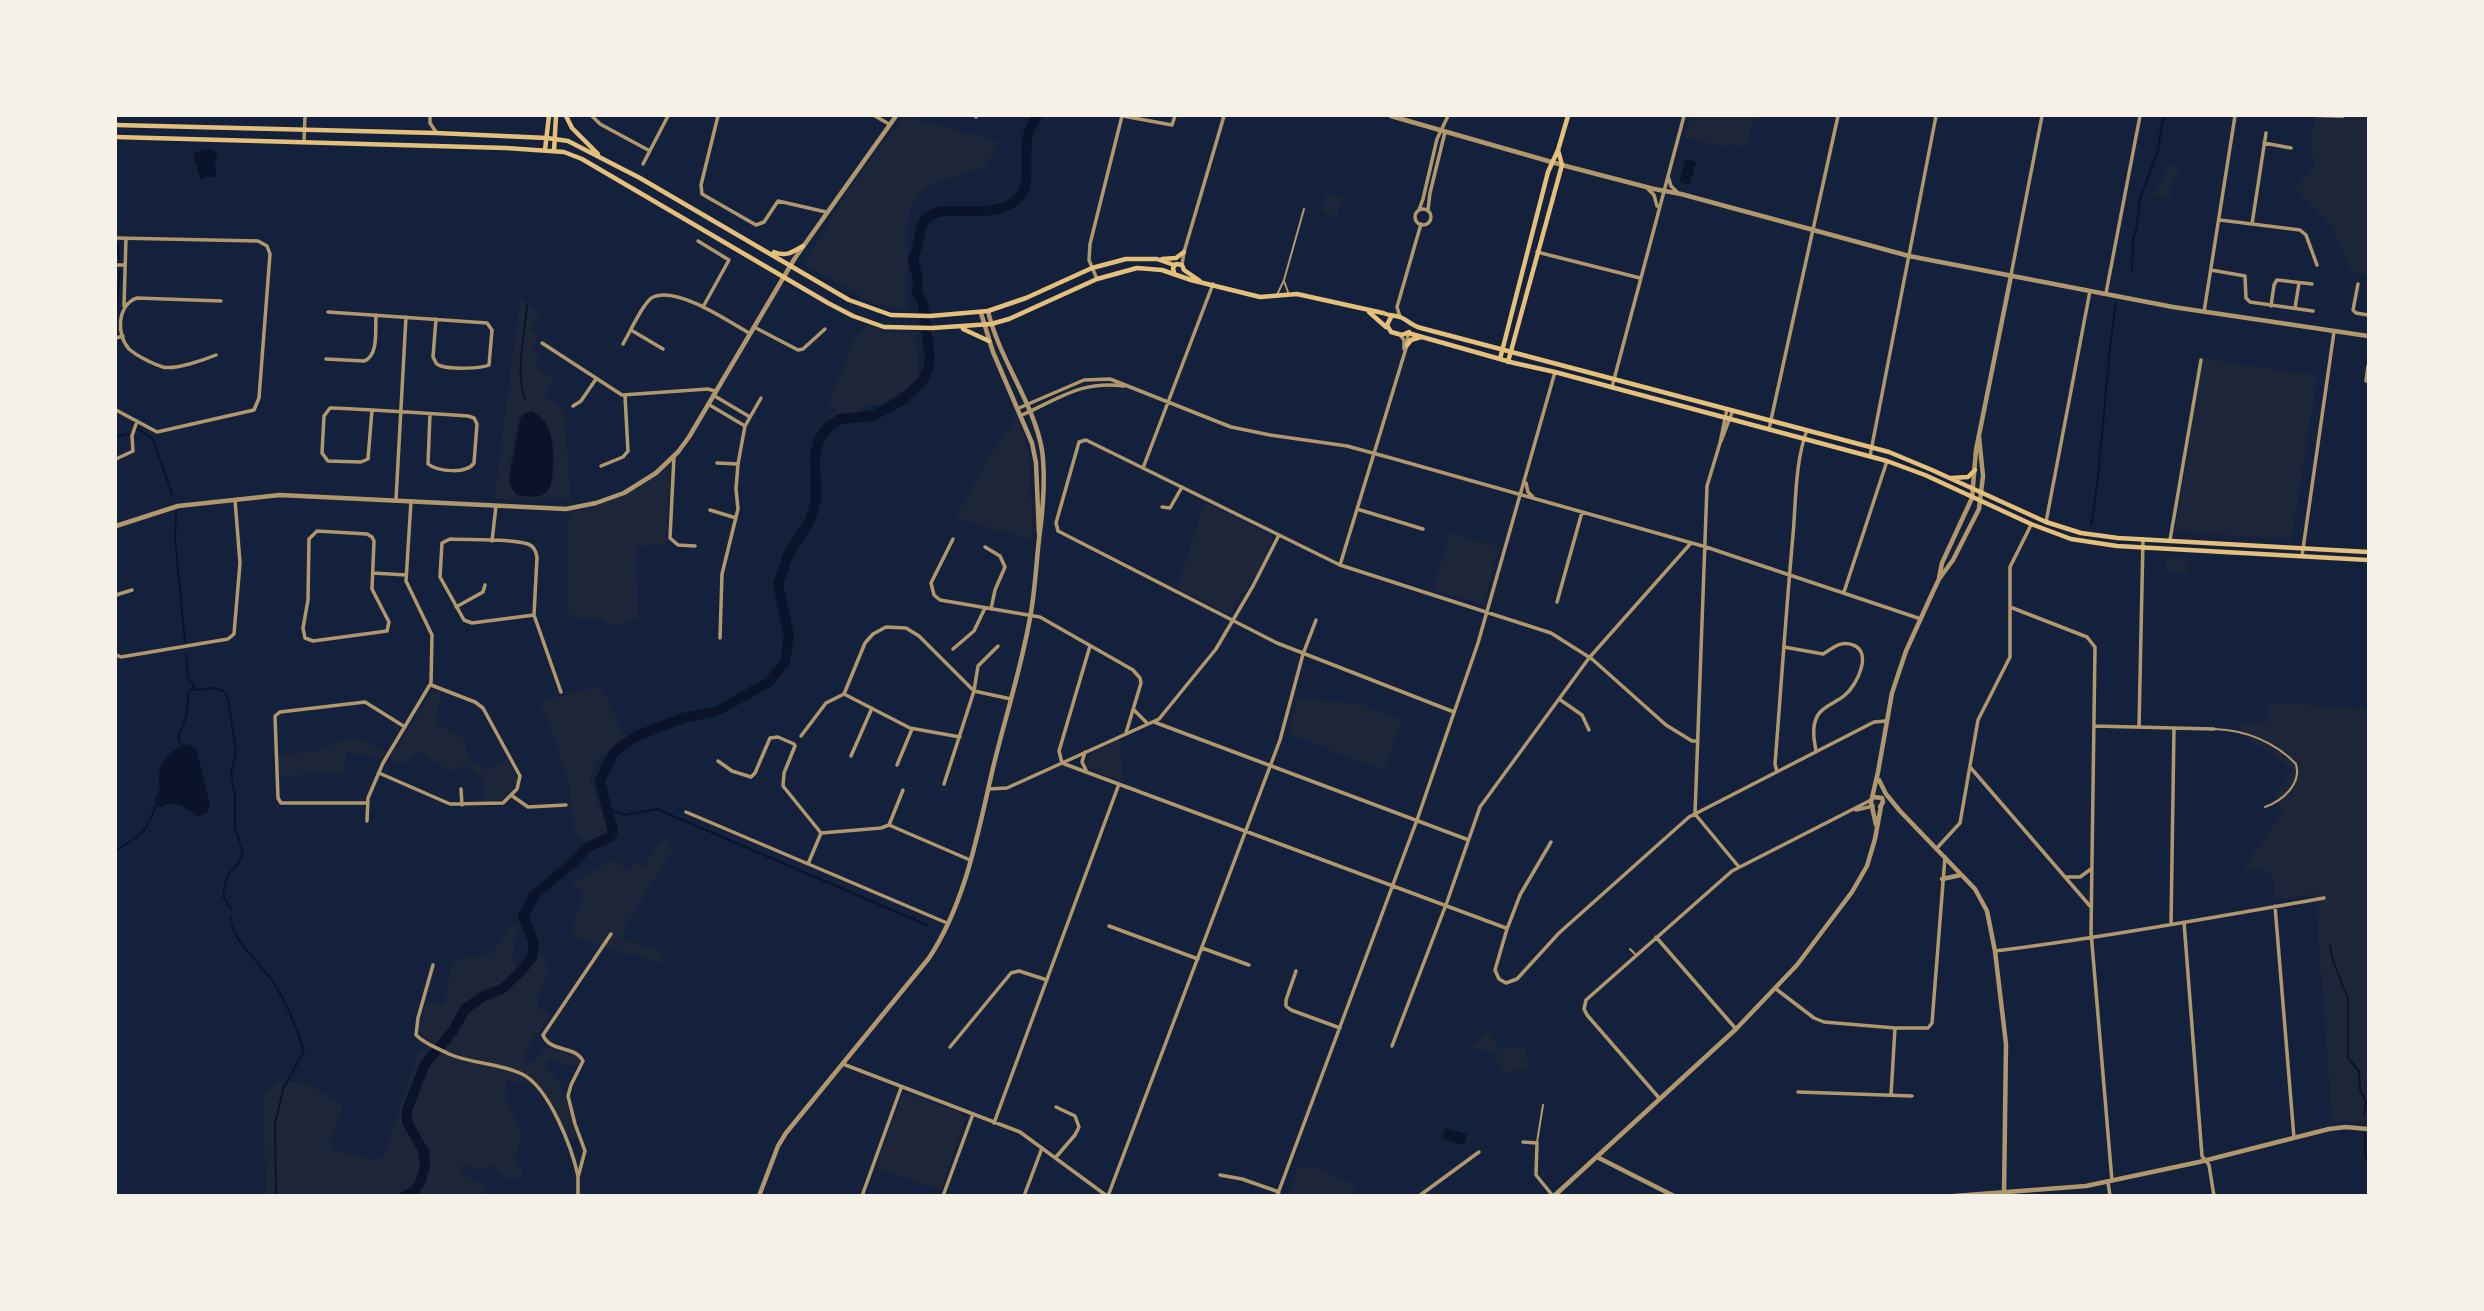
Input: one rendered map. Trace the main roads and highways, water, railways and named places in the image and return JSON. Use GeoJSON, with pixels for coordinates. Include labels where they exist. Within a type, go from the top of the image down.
{"type":"FeatureCollection","features":[{"type":"Feature","properties":{"kind":"main road"},"geometry":{"type":"LineString","coordinates":[[545,150],[549,116]]}},
{"type":"Feature","properties":{"kind":"main road"},"geometry":{"type":"LineString","coordinates":[[554,151],[556,116]]}},
{"type":"Feature","properties":{"kind":"main road"},"geometry":{"type":"LineString","coordinates":[[566,116],[572,128],[604,159]]}},
{"type":"Feature","properties":{"kind":"main road"},"geometry":{"type":"LineString","coordinates":[[1500,359],[1551,162],[1558,150],[1568,116]]}},
{"type":"Feature","properties":{"kind":"main road"},"geometry":{"type":"LineString","coordinates":[[116,125],[436,133],[568,141],[863,306],[905,316],[981,313],[1026,298],[1093,268],[1126,259],[1173,259],[1184,252]]}},
{"type":"Feature","properties":{"kind":"main road"},"geometry":{"type":"LineString","coordinates":[[116,137],[458,146],[565,152],[582,159],[853,316],[884,327],[907,329],[988,325],[1009,319],[1097,279],[1137,268],[1154,269],[1260,297],[1289,293],[1400,317],[1409,324],[1905,457],[2046,522],[2092,535],[2368,552]]}},
{"type":"Feature","properties":{"kind":"main road"},"geometry":{"type":"LineString","coordinates":[[1508,362],[1562,165],[1558,150]]}},
{"type":"Feature","properties":{"kind":"main road"},"geometry":{"type":"LineString","coordinates":[[760,247],[781,255],[803,246]]}},
{"type":"Feature","properties":{"kind":"main road"},"geometry":{"type":"LineString","coordinates":[[1157,259],[1179,266],[1200,281]]}},
{"type":"Feature","properties":{"kind":"main road"},"geometry":{"type":"LineString","coordinates":[[1176,274],[1172,270],[1179,266]]}},
{"type":"Feature","properties":{"kind":"main road"},"geometry":{"type":"LineString","coordinates":[[1176,274],[1182,273],[1179,266]]}},
{"type":"Feature","properties":{"kind":"main road"},"geometry":{"type":"LineString","coordinates":[[1365,310],[1391,332],[1400,335],[1408,333],[1429,338],[1508,362],[1555,372],[1888,461],[2071,539],[2143,548],[2368,560]]}},
{"type":"Feature","properties":{"kind":"main road"},"geometry":{"type":"LineString","coordinates":[[1387,327],[1391,317]]}},
{"type":"Feature","properties":{"kind":"main road"},"geometry":{"type":"LineString","coordinates":[[1408,333],[1409,324]]}},
{"type":"Feature","properties":{"kind":"main road"},"geometry":{"type":"LineString","coordinates":[[959,328],[989,341]]}},
{"type":"Feature","properties":{"kind":"main road"},"geometry":{"type":"LineString","coordinates":[[1407,345],[1415,338],[1429,338]]}},
{"type":"Feature","properties":{"kind":"main road"},"geometry":{"type":"LineString","coordinates":[[1947,478],[1963,478],[1975,470]]}},
{"type":"Feature","properties":{"kind":"waterway"},"geometry":{"type":"LineString","coordinates":[[405,1196],[415,1190],[425,1166],[424,1152],[407,1122],[407,1110],[425,1064],[453,1031],[465,1009],[484,996],[502,989],[532,957],[534,943],[523,916],[535,894],[588,847],[610,837],[613,831],[600,781],[614,752],[637,736],[683,718],[717,711],[769,682],[785,662],[789,636],[778,584],[788,555],[810,520],[816,500],[815,455],[819,439],[829,426],[840,419],[872,416],[901,401],[922,381],[930,359],[923,304],[917,292],[918,279],[913,259],[923,223],[931,215],[941,212],[997,209],[1010,204],[1022,194],[1026,182],[1028,135],[1037,116]]}},
{"type":"Feature","properties":{"kind":"waterway"},"geometry":{"type":"LineString","coordinates":[[2132,270],[2133,240],[2140,199],[2158,150],[2162,123],[2166,116]]}},
{"type":"Feature","properties":{"kind":"waterway"},"geometry":{"type":"LineString","coordinates":[[118,246],[119,259]]}},
{"type":"Feature","properties":{"kind":"waterway"},"geometry":{"type":"LineString","coordinates":[[116,312],[120,270]]}},
{"type":"Feature","properties":{"kind":"waterway"},"geometry":{"type":"LineString","coordinates":[[2091,525],[2116,303]]}},
{"type":"Feature","properties":{"kind":"waterway"},"geometry":{"type":"LineString","coordinates":[[525,398],[521,365],[527,306]]}},
{"type":"Feature","properties":{"kind":"waterway"},"geometry":{"type":"LineString","coordinates":[[137,429],[151,437],[154,442],[173,497]]}},
{"type":"Feature","properties":{"kind":"waterway"},"geometry":{"type":"LineString","coordinates":[[116,437],[128,434]]}},
{"type":"Feature","properties":{"kind":"waterway"},"geometry":{"type":"LineString","coordinates":[[176,513],[175,538],[185,641]]}},
{"type":"Feature","properties":{"kind":"waterway"},"geometry":{"type":"LineString","coordinates":[[186,654],[188,681],[193,683],[194,690],[215,688],[225,692],[228,699],[236,751],[231,774],[235,795],[235,828],[243,852],[238,864],[227,876],[223,896],[231,909]]}},
{"type":"Feature","properties":{"kind":"waterway"},"geometry":{"type":"LineString","coordinates":[[182,746],[178,739],[187,714],[188,694],[193,688]]}},
{"type":"Feature","properties":{"kind":"waterway"},"geometry":{"type":"LineString","coordinates":[[116,850],[142,833],[156,805]]}},
{"type":"Feature","properties":{"kind":"waterway"},"geometry":{"type":"LineString","coordinates":[[606,808],[625,815],[657,809],[927,925]]}},
{"type":"Feature","properties":{"kind":"waterway"},"geometry":{"type":"LineString","coordinates":[[231,918],[237,936],[280,993],[304,1051],[283,1089],[275,1124],[276,1196]]}},
{"type":"Feature","properties":{"kind":"waterway"},"geometry":{"type":"LineString","coordinates":[[2330,946],[2348,999],[2348,1058],[2359,1071],[2360,1090],[2366,1102],[2364,1114]]}},
{"type":"Feature","properties":{"kind":"waterway"},"geometry":{"type":"LineString","coordinates":[[2365,1134],[2368,1162]]}}]}
